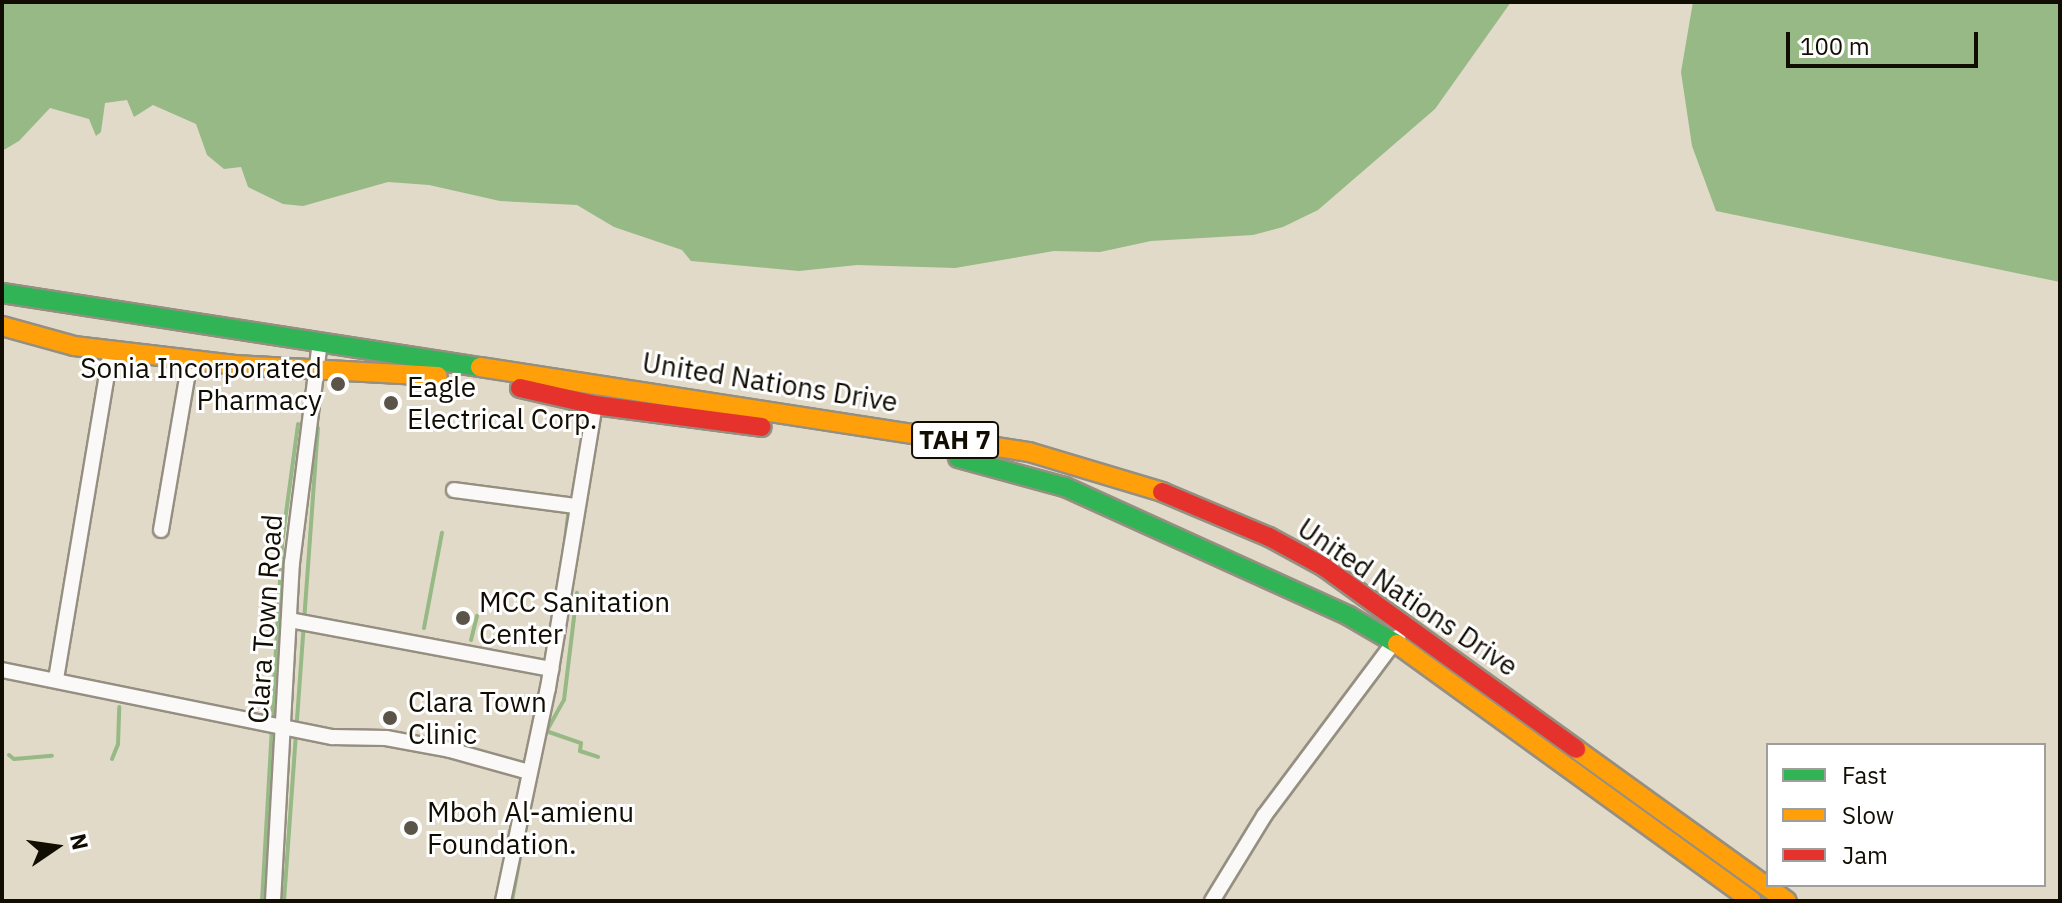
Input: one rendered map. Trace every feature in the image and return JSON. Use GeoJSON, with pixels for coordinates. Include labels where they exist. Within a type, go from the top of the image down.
{"type":"FeatureCollection","features":[{"type":"Feature","properties":{"kind":"highway","name":"United Nations Drive"},"geometry":{"type":"LineString","coordinates":[[2,293],[1029,452],[1172,493],[1269,537],[1324,567],[1400,634],[1734,895],[1752,901]]}},
{"type":"Feature","properties":{"kind":"highway","name":"United Nations Drive"},"geometry":{"type":"LineString","coordinates":[[2,326],[44,340],[190,360],[317,367],[494,383],[595,405],[984,462],[1065,487],[1152,528],[1400,634],[1766,887]]}},
{"type":"Feature","properties":{"kind":"highway"},"geometry":{"type":"LineString","coordinates":[[1152,528],[1172,493]]}},
{"type":"Feature","properties":{"kind":"highway"},"geometry":{"type":"LineString","coordinates":[[1250,568],[1269,537]]}},
{"type":"Feature","properties":{"kind":"highway","name":"United Nations Drive"},"geometry":{"type":"LineString","coordinates":[[1767,887],[1787,901]]}},
{"type":"Feature","properties":{"kind":"street","name":"Clara Town Road"},"geometry":{"type":"LineString","coordinates":[[273,901],[291,620],[320,342]]}},
{"type":"Feature","properties":{"kind":"street"},"geometry":{"type":"LineString","coordinates":[[56,679],[111,350]]}},
{"type":"Feature","properties":{"kind":"street"},"geometry":{"type":"LineString","coordinates":[[161,530],[190,360]]}},
{"type":"Feature","properties":{"kind":"street"},"geometry":{"type":"LineString","coordinates":[[503,901],[595,405]]}},
{"type":"Feature","properties":{"kind":"street"},"geometry":{"type":"LineString","coordinates":[[454,490],[576,506]]}},
{"type":"Feature","properties":{"kind":"street"},"geometry":{"type":"LineString","coordinates":[[291,620],[546,668]]}},
{"type":"Feature","properties":{"kind":"street"},"geometry":{"type":"LineString","coordinates":[[1212,901],[1264,816],[1400,634]]}},
{"type":"Feature","properties":{"kind":"street"},"geometry":{"type":"LineString","coordinates":[[2,670],[56,679],[109,696],[332,737],[386,738],[435,747],[529,772]]}},
{"type":"Feature","properties":{"kind":"shaded area"},"geometry":{"type":"Polygon","coordinates":[[[2,2],[1511,2],[1435,109],[1318,210],[1283,227],[1253,235],[1151,241],[1100,252],[1054,251],[955,268],[857,265],[799,271],[691,261],[682,250],[614,227],[577,205],[500,201],[429,185],[388,182],[303,206],[283,204],[248,187],[241,167],[224,169],[207,155],[196,124],[153,105],[134,117],[127,100],[105,103],[101,132],[96,136],[89,119],[50,108],[19,141],[2,151],[2,2]]]}},
{"type":"Feature","properties":{"kind":"shaded area"},"geometry":{"type":"Polygon","coordinates":[[[1693,2],[2060,2],[2060,282],[1716,211],[1692,146],[1681,72],[1693,2]]]}},
{"type":"Feature","properties":{"kind":"waterway"},"geometry":{"type":"LineString","coordinates":[[272,719],[282,543],[298,424]]}},
{"type":"Feature","properties":{"kind":"waterway"},"geometry":{"type":"LineString","coordinates":[[284,901],[318,428]]}},
{"type":"Feature","properties":{"kind":"waterway"},"geometry":{"type":"LineString","coordinates":[[563,558],[569,507]]}},
{"type":"Feature","properties":{"kind":"waterway"},"geometry":{"type":"LineString","coordinates":[[424,628],[442,533]]}},
{"type":"Feature","properties":{"kind":"waterway"},"geometry":{"type":"LineString","coordinates":[[545,734],[564,700],[577,593]]}},
{"type":"Feature","properties":{"kind":"waterway"},"geometry":{"type":"LineString","coordinates":[[471,640],[477,616]]}},
{"type":"Feature","properties":{"kind":"waterway"},"geometry":{"type":"LineString","coordinates":[[112,759],[118,744],[119,707]]}},
{"type":"Feature","properties":{"kind":"waterway"},"geometry":{"type":"LineString","coordinates":[[262,901],[272,728]]}},
{"type":"Feature","properties":{"kind":"waterway"},"geometry":{"type":"LineString","coordinates":[[546,731],[581,743],[580,751],[598,757]]}},
{"type":"Feature","properties":{"kind":"waterway"},"geometry":{"type":"LineString","coordinates":[[9,755],[14,759],[52,756]]}},
{"type":"Feature","properties":{"kind":"waterway"},"geometry":{"type":"LineString","coordinates":[[533,789],[537,770]]}},
{"type":"Feature","properties":{"kind":"waterway"},"geometry":{"type":"LineString","coordinates":[[519,793],[522,774]]}},
{"type":"Feature","properties":{"kind":"waterway"},"geometry":{"type":"LineString","coordinates":[[496,901],[514,817]]}},
{"type":"Feature","properties":{"kind":"waterway"},"geometry":{"type":"LineString","coordinates":[[512,901],[523,841]]}},
{"type":"Feature","properties":{"kind":"traffic: fast"},"geometry":{"type":"LineString","coordinates":[[2,293],[480,367]]}},
{"type":"Feature","properties":{"kind":"traffic: fast"},"geometry":{"type":"LineString","coordinates":[[958,458],[1065,487],[1349,616],[1397,644]]}},
{"type":"Feature","properties":{"kind":"traffic: slow"},"geometry":{"type":"LineString","coordinates":[[2,326],[74,346],[235,365],[438,376]]}},
{"type":"Feature","properties":{"kind":"traffic: slow"},"geometry":{"type":"LineString","coordinates":[[480,367],[1029,452],[1162,492]]}},
{"type":"Feature","properties":{"kind":"traffic: slow"},"geometry":{"type":"LineString","coordinates":[[1397,644],[1752,901]]}},
{"type":"Feature","properties":{"kind":"traffic: slow"},"geometry":{"type":"LineString","coordinates":[[1576,749],[1766,886]]}},
{"type":"Feature","properties":{"kind":"traffic: slow"},"geometry":{"type":"LineString","coordinates":[[1768,887],[1787,901]]}},
{"type":"Feature","properties":{"kind":"traffic: jam"},"geometry":{"type":"LineString","coordinates":[[520,388],[595,405],[762,427]]}},
{"type":"Feature","properties":{"kind":"traffic: jam"},"geometry":{"type":"LineString","coordinates":[[1162,492],[1269,537],[1324,567],[1576,749]]}},
{"type":"Feature","properties":{"kind":"place","name":"Sonia Incorporated Pharmacy"},"geometry":{"type":"Point","coordinates":[338,384]}},
{"type":"Feature","properties":{"kind":"place","name":"Eagle Electrical Corp."},"geometry":{"type":"Point","coordinates":[391,403]}},
{"type":"Feature","properties":{"kind":"place","name":"MCC Sanitation Center"},"geometry":{"type":"Point","coordinates":[463,618]}},
{"type":"Feature","properties":{"kind":"place","name":"Clara Town Clinic"},"geometry":{"type":"Point","coordinates":[390,718]}},
{"type":"Feature","properties":{"kind":"place","name":"Mboh Al-amienu Foundation."},"geometry":{"type":"Point","coordinates":[411,828]}}]}
